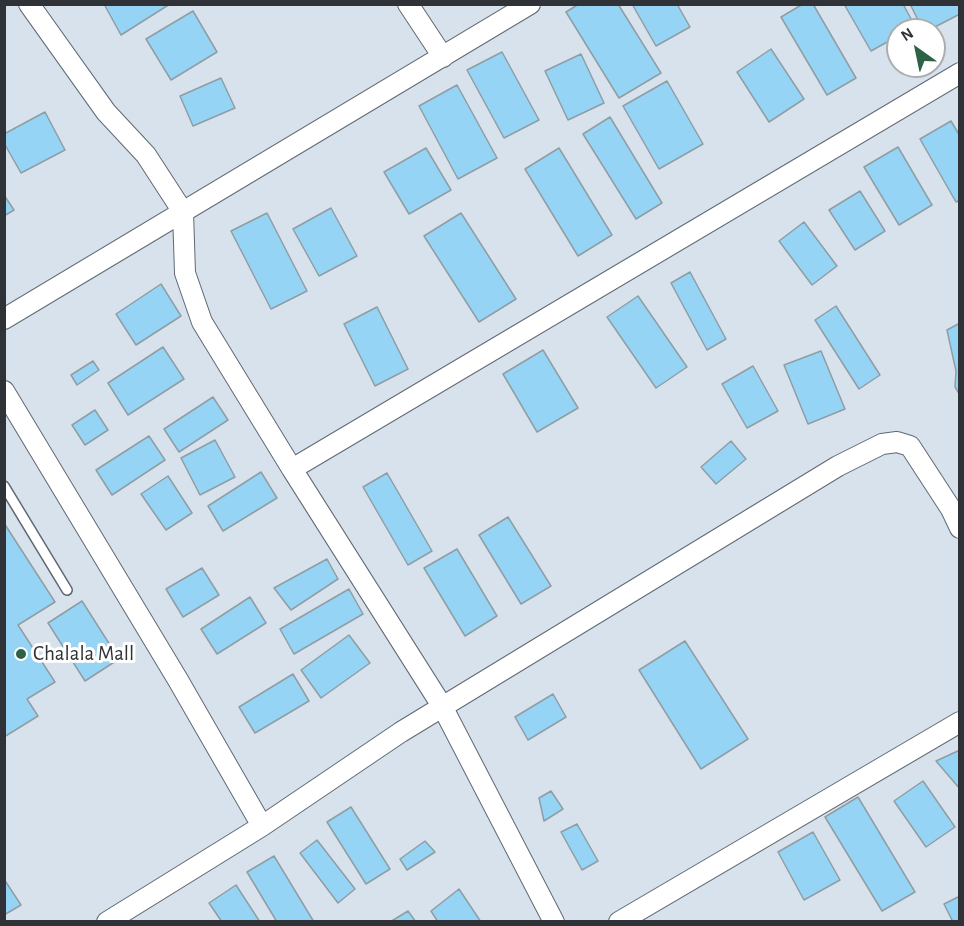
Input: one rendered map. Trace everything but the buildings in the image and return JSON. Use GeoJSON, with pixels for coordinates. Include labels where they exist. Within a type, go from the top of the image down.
{"type":"FeatureCollection","features":[{"type":"Feature","properties":{"kind":"street"},"geometry":{"type":"LineString","coordinates":[[29,4],[106,112],[146,154],[183,212],[185,273],[202,322],[442,706],[554,921]]}},
{"type":"Feature","properties":{"kind":"street"},"geometry":{"type":"LineString","coordinates":[[408,4],[442,57]]}},
{"type":"Feature","properties":{"kind":"street"},"geometry":{"type":"LineString","coordinates":[[4,319],[530,4]]}},
{"type":"Feature","properties":{"kind":"street"},"geometry":{"type":"LineString","coordinates":[[292,469],[960,73]]}},
{"type":"Feature","properties":{"kind":"street"},"geometry":{"type":"LineString","coordinates":[[4,391],[178,680],[262,826]]}},
{"type":"Feature","properties":{"kind":"street"},"geometry":{"type":"LineString","coordinates":[[108,921],[262,826],[442,706],[838,466],[882,444],[897,442],[910,446],[951,509],[960,528]]}},
{"type":"Feature","properties":{"kind":"street"},"geometry":{"type":"LineString","coordinates":[[619,921],[960,722]]}},
{"type":"Feature","properties":{"kind":"lane"},"geometry":{"type":"LineString","coordinates":[[4,486],[67,590]]}},
{"type":"Feature","properties":{"kind":"place","name":"Chalala Mall"},"geometry":{"type":"Point","coordinates":[21,654]}}]}
